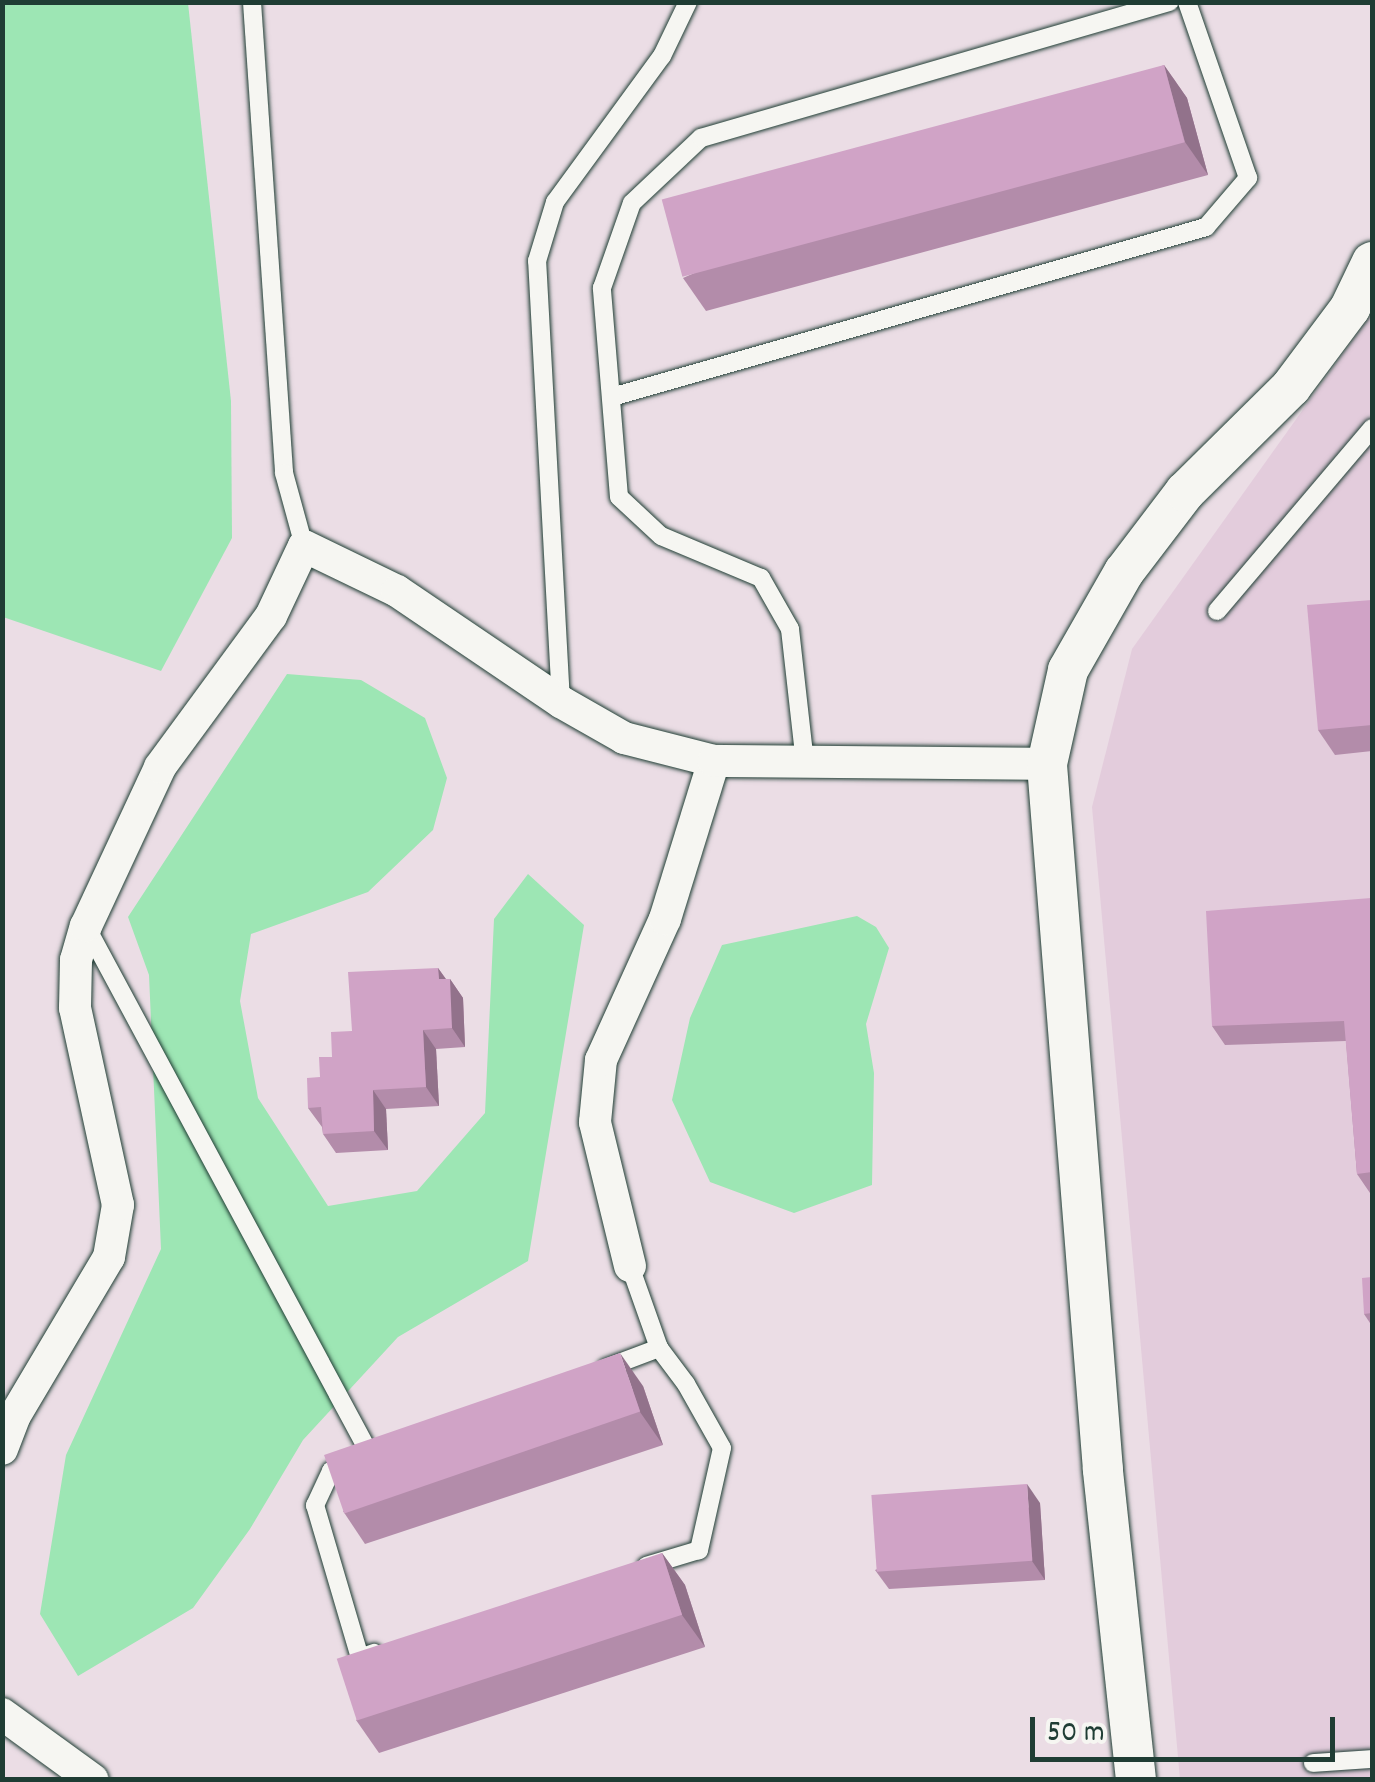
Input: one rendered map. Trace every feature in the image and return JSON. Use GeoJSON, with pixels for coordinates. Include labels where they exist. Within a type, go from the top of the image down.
{"type":"FeatureCollection","features":[{"type":"Feature","properties":{"kind":"street"},"geometry":{"type":"LineString","coordinates":[[1136,1780],[1103,1470],[1047,764],[1068,670],[1124,572],[1185,492],[1291,388],[1350,308],[1372,262]]}},
{"type":"Feature","properties":{"kind":"street"},"geometry":{"type":"LineString","coordinates":[[2,1448],[8,1414],[109,1257],[118,1205],[75,1008],[76,960],[86,926],[160,767],[270,616],[304,546],[398,590],[561,702],[624,738],[714,761],[1047,764]]}},
{"type":"Feature","properties":{"kind":"street"},"geometry":{"type":"LineString","coordinates":[[630,1266],[594,1122],[601,1060],[665,919],[714,761]]}},
{"type":"Feature","properties":{"kind":"street"},"geometry":{"type":"LineString","coordinates":[[3,1713],[93,1780]]}},
{"type":"Feature","properties":{"kind":"lane"},"geometry":{"type":"LineString","coordinates":[[252,2],[284,473],[304,546]]}},
{"type":"Feature","properties":{"kind":"lane"},"geometry":{"type":"LineString","coordinates":[[561,702],[537,260],[555,202],[662,56],[688,2]]}},
{"type":"Feature","properties":{"kind":"lane"},"geometry":{"type":"LineString","coordinates":[[805,763],[790,629],[761,578],[661,536],[620,497],[602,288],[632,203],[701,138],[1170,2]]}},
{"type":"Feature","properties":{"kind":"lane"},"geometry":{"type":"LineString","coordinates":[[612,397],[1206,227],[1248,178],[1187,2]]}},
{"type":"Feature","properties":{"kind":"lane"},"geometry":{"type":"LineString","coordinates":[[1217,611],[1372,428]]}},
{"type":"Feature","properties":{"kind":"lane"},"geometry":{"type":"LineString","coordinates":[[86,926],[380,1452],[331,1471],[315,1505],[360,1658],[398,1646]]}},
{"type":"Feature","properties":{"kind":"lane"},"geometry":{"type":"LineString","coordinates":[[624,1574],[699,1550],[722,1448],[686,1384],[658,1348],[630,1266]]}},
{"type":"Feature","properties":{"kind":"lane"},"geometry":{"type":"LineString","coordinates":[[587,1375],[658,1348]]}},
{"type":"Feature","properties":{"kind":"lane"},"geometry":{"type":"LineString","coordinates":[[1313,1764],[1372,1759]]}},
{"type":"Feature","properties":{"kind":"shaded area"},"geometry":{"type":"Polygon","coordinates":[[[1372,313],[1372,1779],[1180,1779],[1092,807],[1132,649],[1372,313]]]}},
{"type":"Feature","properties":{"kind":"green space"},"geometry":{"type":"Polygon","coordinates":[[[3,2],[188,3],[231,401],[232,538],[161,671],[3,617],[3,2]]]}},
{"type":"Feature","properties":{"kind":"green space"},"geometry":{"type":"Polygon","coordinates":[[[287,674],[361,680],[425,718],[447,778],[433,830],[368,892],[251,934],[240,1001],[258,1098],[328,1206],[417,1191],[485,1113],[494,919],[528,874],[584,925],[528,1261],[398,1337],[303,1440],[250,1529],[193,1608],[78,1676],[40,1614],[66,1455],[161,1249],[149,975],[128,917],[287,674]]]}},
{"type":"Feature","properties":{"kind":"green space"},"geometry":{"type":"Polygon","coordinates":[[[857,916],[876,927],[889,948],[866,1024],[874,1073],[872,1185],[794,1213],[710,1182],[672,1100],[690,1018],[722,945],[857,916]]]}},
{"type":"Feature","properties":{"kind":"building"},"geometry":{"type":"Polygon","coordinates":[[[1164,65],[1185,142],[682,277],[662,200],[1164,65]]]}},
{"type":"Feature","properties":{"kind":"building"},"geometry":{"type":"Polygon","coordinates":[[[1372,600],[1372,725],[1318,730],[1307,605],[1372,600]]]}},
{"type":"Feature","properties":{"kind":"building"},"geometry":{"type":"Polygon","coordinates":[[[1372,883],[1372,1172],[1357,1174],[1344,1021],[1212,1026],[1206,911],[1371,898],[1372,883]]]}},
{"type":"Feature","properties":{"kind":"building"},"geometry":{"type":"Polygon","coordinates":[[[438,968],[439,979],[450,979],[452,1028],[423,1030],[426,1087],[373,1090],[374,1131],[323,1134],[321,1107],[308,1108],[307,1078],[320,1077],[319,1057],[332,1057],[331,1032],[352,1031],[348,972],[438,968]]]}},
{"type":"Feature","properties":{"kind":"building"},"geometry":{"type":"Polygon","coordinates":[[[1372,1277],[1372,1313],[1364,1314],[1362,1278],[1372,1277]]]}},
{"type":"Feature","properties":{"kind":"building"},"geometry":{"type":"Polygon","coordinates":[[[620,1353],[640,1412],[344,1514],[324,1455],[620,1353]]]}},
{"type":"Feature","properties":{"kind":"building"},"geometry":{"type":"Polygon","coordinates":[[[1027,1484],[1032,1561],[877,1572],[871,1495],[1027,1484]]]}},
{"type":"Feature","properties":{"kind":"building"},"geometry":{"type":"Polygon","coordinates":[[[662,1553],[682,1615],[357,1721],[337,1659],[662,1553]]]}}]}
